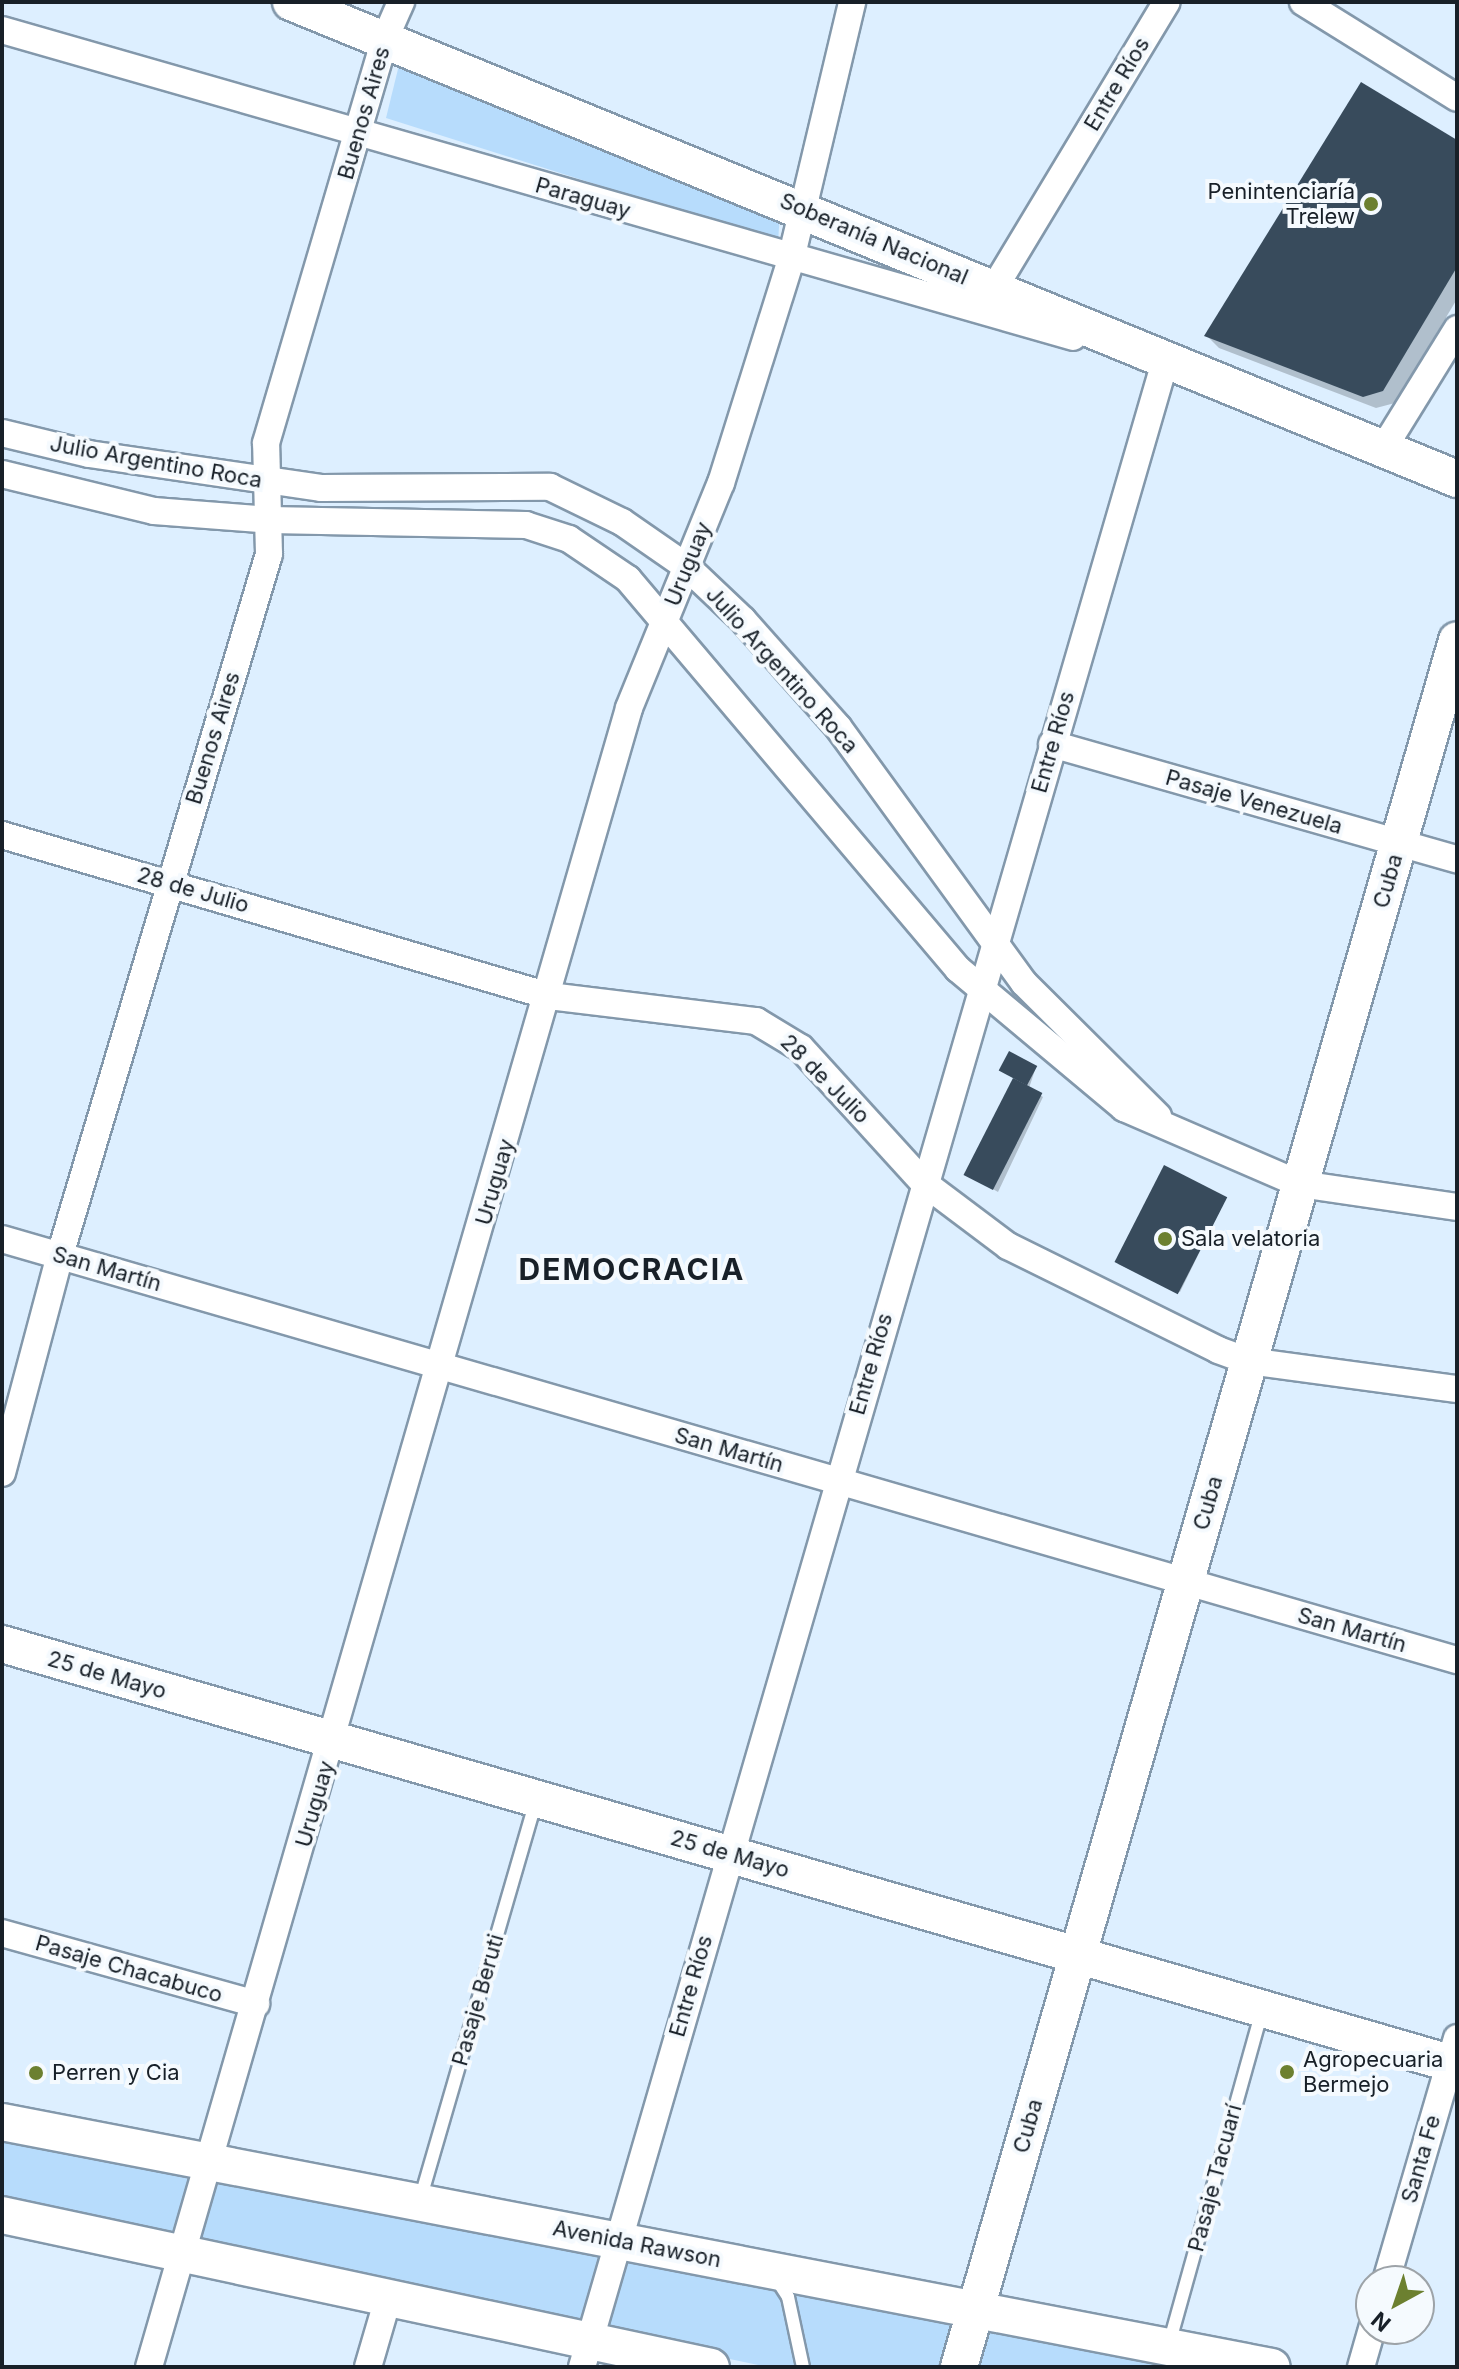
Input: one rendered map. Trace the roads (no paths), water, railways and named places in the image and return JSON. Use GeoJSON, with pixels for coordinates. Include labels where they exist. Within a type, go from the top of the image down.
{"type":"FeatureCollection","features":[{"type":"Feature","properties":{"kind":"street","name":"Soberanía Nacional"},"geometry":{"type":"LineString","coordinates":[[291,2],[805,209],[1165,362],[1457,479]]}},
{"type":"Feature","properties":{"kind":"street","name":"Buenos Aires"},"geometry":{"type":"LineString","coordinates":[[4,1457],[60,1255],[269,554],[266,443],[384,41],[401,2]]}},
{"type":"Feature","properties":{"kind":"street","name":"Uruguay"},"geometry":{"type":"LineString","coordinates":[[149,2367],[549,996],[629,708],[721,483],[791,259],[852,2]]}},
{"type":"Feature","properties":{"kind":"street","name":"Entre Ríos"},"geometry":{"type":"LineString","coordinates":[[993,290],[1167,2]]}},
{"type":"Feature","properties":{"kind":"street"},"geometry":{"type":"LineString","coordinates":[[1303,2],[1457,98]]}},
{"type":"Feature","properties":{"kind":"street","name":"Paraguay"},"geometry":{"type":"LineString","coordinates":[[2,30],[359,131],[791,259],[1165,362]]}},
{"type":"Feature","properties":{"kind":"street"},"geometry":{"type":"LineString","coordinates":[[1383,449],[1457,329]]}},
{"type":"Feature","properties":{"kind":"street","name":"Entre Ríos"},"geometry":{"type":"LineString","coordinates":[[586,2354],[836,1480],[1165,362]]}},
{"type":"Feature","properties":{"kind":"street","name":"Julio Argentino Roca"},"geometry":{"type":"LineString","coordinates":[[2,433],[89,454],[321,488],[550,487],[622,522],[687,567],[743,620],[838,727],[1024,983],[1178,1135]]}},
{"type":"Feature","properties":{"kind":"street","name":"Julio Argentino Roca"},"geometry":{"type":"LineString","coordinates":[[2,474],[113,505],[270,520],[473,522],[546,529],[600,557],[665,620],[980,990],[1124,1108],[1178,1135],[1300,1184],[1457,1207]]}},
{"type":"Feature","properties":{"kind":"street","name":"Cuba"},"geometry":{"type":"LineString","coordinates":[[959,2367],[1457,640]]}},
{"type":"Feature","properties":{"kind":"street","name":"Pasaje Venezuela"},"geometry":{"type":"LineString","coordinates":[[1052,744],[1457,859]]}},
{"type":"Feature","properties":{"kind":"street","name":"28 de Julio"},"geometry":{"type":"LineString","coordinates":[[2,835],[549,996],[735,1015],[777,1031],[801,1048],[924,1183],[1008,1246],[1218,1350],[1249,1361],[1457,1389]]}},
{"type":"Feature","properties":{"kind":"street","name":"San Martín"},"geometry":{"type":"LineString","coordinates":[[2,1239],[1457,1660]]}},
{"type":"Feature","properties":{"kind":"street","name":"25 de Mayo"},"geometry":{"type":"LineString","coordinates":[[2,1644],[1262,2009],[1455,2055]]}},
{"type":"Feature","properties":{"kind":"street","name":"Pasaje Chacabuco"},"geometry":{"type":"LineString","coordinates":[[2,1933],[256,2004]]}},
{"type":"Feature","properties":{"kind":"street","name":"Santa Fe"},"geometry":{"type":"LineString","coordinates":[[1391,2265],[1455,2055]]}},
{"type":"Feature","properties":{"kind":"street","name":"Avenida Rawson"},"geometry":{"type":"LineString","coordinates":[[2,2122],[211,2159],[619,2243],[770,2269],[1272,2367]]}},
{"type":"Feature","properties":{"kind":"street"},"geometry":{"type":"LineString","coordinates":[[2,2215],[389,2295],[586,2354],[711,2367]]}},
{"type":"Feature","properties":{"kind":"street"},"geometry":{"type":"LineString","coordinates":[[368,2367],[389,2295]]}},
{"type":"Feature","properties":{"kind":"street"},"geometry":{"type":"LineString","coordinates":[[1361,2367],[1367,2345]]}},
{"type":"Feature","properties":{"kind":"lane","name":"Pasaje Beruti"},"geometry":{"type":"LineString","coordinates":[[420,2200],[536,1799]]}},
{"type":"Feature","properties":{"kind":"lane","name":"Pasaje Tacuarí"},"geometry":{"type":"LineString","coordinates":[[1169,2347],[1262,2009]]}},
{"type":"Feature","properties":{"kind":"lane"},"geometry":{"type":"LineString","coordinates":[[770,2269],[788,2297],[803,2367]]}},
{"type":"Feature","properties":{"kind":"place","name":"Penintenciaría Trelew"},"geometry":{"type":"Point","coordinates":[1371,204]}},
{"type":"Feature","properties":{"kind":"place","name":"Sala velatoria"},"geometry":{"type":"Point","coordinates":[1165,1239]}},
{"type":"Feature","properties":{"kind":"place","name":"Agropecuaria Bermejo"},"geometry":{"type":"Point","coordinates":[1287,2072]}},
{"type":"Feature","properties":{"kind":"place","name":"Perren y Cia"},"geometry":{"type":"Point","coordinates":[36,2073]}},
{"type":"Feature","properties":{"kind":"district","name":"DEMOCRACIA"},"geometry":{"type":"Point","coordinates":[632,1269]}}]}
